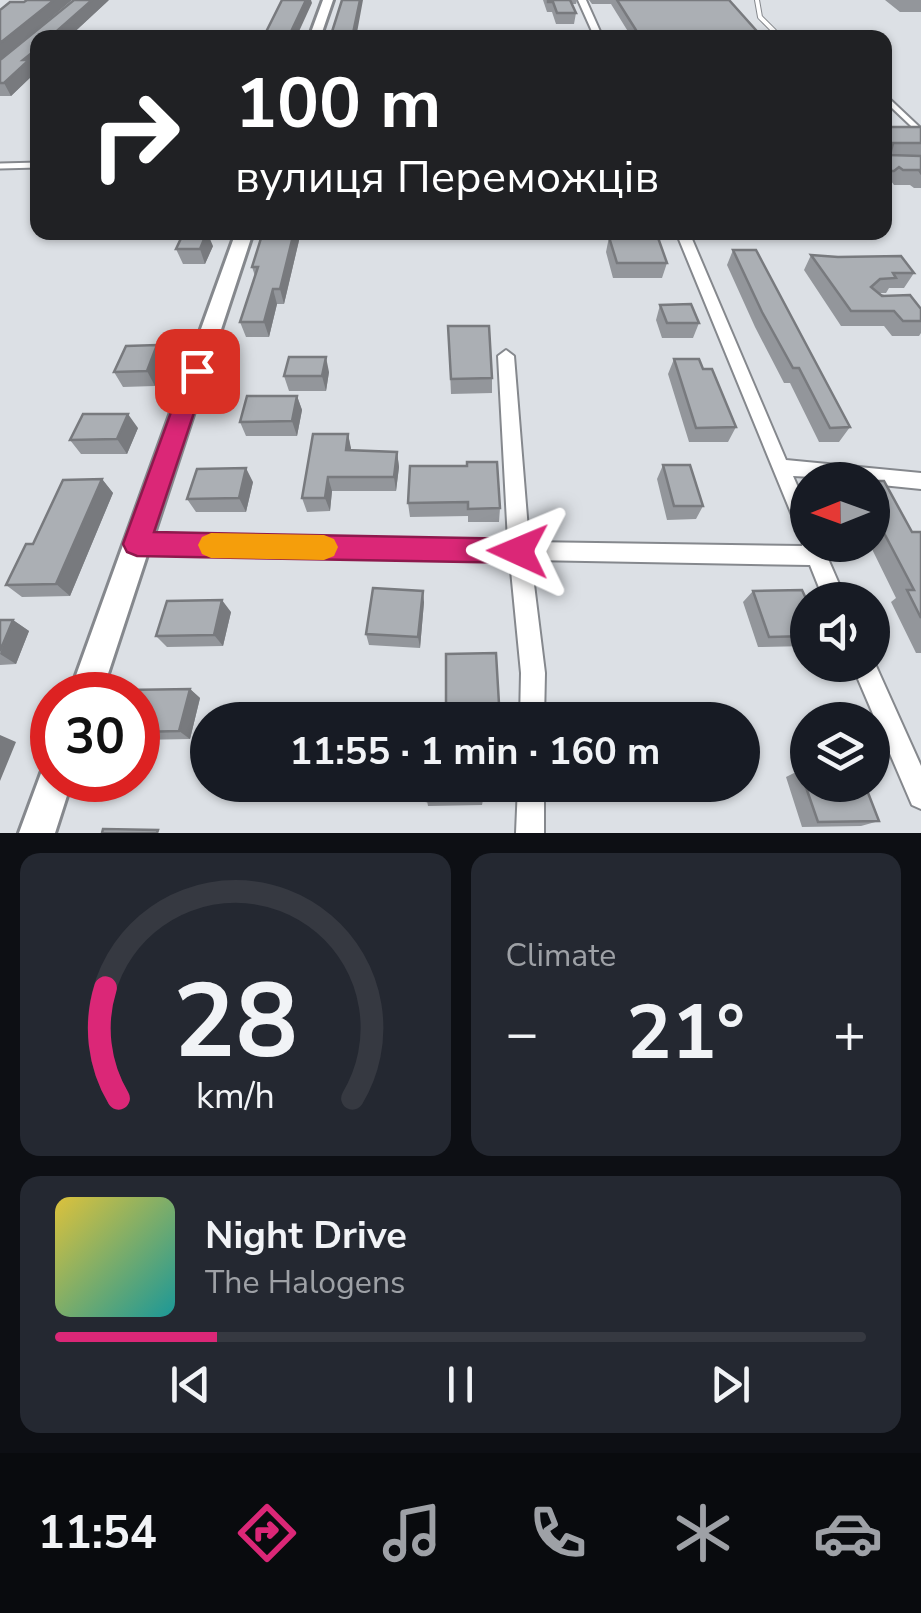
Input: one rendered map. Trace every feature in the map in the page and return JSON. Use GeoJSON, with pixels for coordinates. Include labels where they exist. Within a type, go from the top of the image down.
{"type":"FeatureCollection","features":[{"type":"Feature","properties":{"kind":"street"},"geometry":{"type":"LineString","coordinates":[[317,30],[328,0]]}},
{"type":"Feature","properties":{"kind":"street"},"geometry":{"type":"LineString","coordinates":[[582,0],[595,30]]}},
{"type":"Feature","properties":{"kind":"street"},"geometry":{"type":"LineString","coordinates":[[92,672],[242,240]]}},
{"type":"Feature","properties":{"kind":"street"},"geometry":{"type":"LineString","coordinates":[[685,240],[790,491]]}},
{"type":"Feature","properties":{"kind":"street"},"geometry":{"type":"LineString","coordinates":[[506,356],[532,702]]}},
{"type":"Feature","properties":{"kind":"street"},"geometry":{"type":"LineString","coordinates":[[780,466],[921,481]]}},
{"type":"Feature","properties":{"kind":"street"},"geometry":{"type":"LineString","coordinates":[[137,544],[790,551]]}},
{"type":"Feature","properties":{"kind":"street"},"geometry":{"type":"LineString","coordinates":[[871,682],[921,796]]}},
{"type":"Feature","properties":{"kind":"street"},"geometry":{"type":"LineString","coordinates":[[37,833],[48,802]]}},
{"type":"Feature","properties":{"kind":"street"},"geometry":{"type":"LineString","coordinates":[[530,833],[531,802]]}},
{"type":"Feature","properties":{"kind":"lane"},"geometry":{"type":"LineString","coordinates":[[756,0],[760,17],[773,30]]}},
{"type":"Feature","properties":{"kind":"lane"},"geometry":{"type":"LineString","coordinates":[[894,108],[921,132]]}},
{"type":"Feature","properties":{"kind":"lane"},"geometry":{"type":"LineString","coordinates":[[0,166],[30,166]]}},
{"type":"Feature","properties":{"kind":"building"},"geometry":{"type":"Polygon","coordinates":[[[54,0],[0,43],[0,10],[10,2],[54,0]]]}},
{"type":"Feature","properties":{"kind":"building"},"geometry":{"type":"Polygon","coordinates":[[[74,0],[92,0],[58,30],[37,30],[74,0]]]}},
{"type":"Feature","properties":{"kind":"building"},"geometry":{"type":"Polygon","coordinates":[[[282,0],[306,0],[292,30],[267,30],[282,0]]]}},
{"type":"Feature","properties":{"kind":"building"},"geometry":{"type":"Polygon","coordinates":[[[342,0],[360,0],[354,30],[333,30],[342,0]]]}},
{"type":"Feature","properties":{"kind":"building"},"geometry":{"type":"Polygon","coordinates":[[[548,0],[570,0],[576,13],[557,13],[548,0]]]}},
{"type":"Feature","properties":{"kind":"building"},"geometry":{"type":"Polygon","coordinates":[[[617,0],[729,0],[756,30],[636,30],[617,0]]]}},
{"type":"Feature","properties":{"kind":"building"},"geometry":{"type":"Polygon","coordinates":[[[30,36],[30,54],[23,60],[29,60],[4,83],[0,83],[0,60],[30,36]]]}},
{"type":"Feature","properties":{"kind":"building"},"geometry":{"type":"Polygon","coordinates":[[[892,127],[921,127],[921,143],[893,143],[892,147],[892,127]]]}},
{"type":"Feature","properties":{"kind":"building"},"geometry":{"type":"Polygon","coordinates":[[[892,155],[921,156],[921,173],[899,167],[894,171],[892,155]]]}},
{"type":"Feature","properties":{"kind":"building"},"geometry":{"type":"Polygon","coordinates":[[[180,240],[204,240],[200,249],[176,249],[180,240]]]}},
{"type":"Feature","properties":{"kind":"building"},"geometry":{"type":"Polygon","coordinates":[[[260,240],[292,240],[280,289],[273,289],[264,322],[240,322],[258,267],[252,267],[260,240]]]}},
{"type":"Feature","properties":{"kind":"building"},"geometry":{"type":"Polygon","coordinates":[[[610,240],[659,240],[667,263],[617,263],[610,240]]]}},
{"type":"Feature","properties":{"kind":"building"},"geometry":{"type":"Polygon","coordinates":[[[733,250],[756,250],[850,427],[830,428],[799,368],[793,368],[762,312],[733,250]]]}},
{"type":"Feature","properties":{"kind":"building"},"geometry":{"type":"Polygon","coordinates":[[[811,255],[901,256],[914,273],[893,273],[896,278],[880,279],[871,287],[882,296],[910,295],[921,309],[921,321],[903,321],[894,311],[851,311],[811,255]]]}},
{"type":"Feature","properties":{"kind":"building"},"geometry":{"type":"Polygon","coordinates":[[[691,304],[699,323],[667,323],[660,305],[691,304]]]}},
{"type":"Feature","properties":{"kind":"building"},"geometry":{"type":"Polygon","coordinates":[[[448,326],[489,326],[492,378],[451,379],[448,326]]]}},
{"type":"Feature","properties":{"kind":"building"},"geometry":{"type":"Polygon","coordinates":[[[157,345],[147,371],[114,372],[126,346],[157,345]]]}},
{"type":"Feature","properties":{"kind":"building"},"geometry":{"type":"Polygon","coordinates":[[[289,357],[326,357],[322,376],[284,376],[289,357]]]}},
{"type":"Feature","properties":{"kind":"building"},"geometry":{"type":"Polygon","coordinates":[[[674,359],[699,359],[703,369],[712,369],[736,427],[696,428],[674,359]]]}},
{"type":"Feature","properties":{"kind":"building"},"geometry":{"type":"Polygon","coordinates":[[[247,396],[297,396],[292,421],[240,422],[247,396]]]}},
{"type":"Feature","properties":{"kind":"building"},"geometry":{"type":"Polygon","coordinates":[[[83,414],[128,414],[117,439],[70,440],[83,414]]]}},
{"type":"Feature","properties":{"kind":"building"},"geometry":{"type":"Polygon","coordinates":[[[313,434],[348,434],[346,450],[397,452],[394,477],[328,477],[325,498],[302,498],[313,434]]]}},
{"type":"Feature","properties":{"kind":"building"},"geometry":{"type":"Polygon","coordinates":[[[467,462],[497,462],[500,508],[468,509],[468,502],[408,503],[410,466],[467,466],[467,462]]]}},
{"type":"Feature","properties":{"kind":"building"},"geometry":{"type":"Polygon","coordinates":[[[663,465],[690,465],[703,506],[674,506],[663,465]]]}},
{"type":"Feature","properties":{"kind":"building"},"geometry":{"type":"Polygon","coordinates":[[[246,468],[239,498],[187,499],[197,469],[246,468]]]}},
{"type":"Feature","properties":{"kind":"building"},"geometry":{"type":"Polygon","coordinates":[[[102,479],[56,584],[6,585],[26,544],[33,544],[63,480],[102,479]]]}},
{"type":"Feature","properties":{"kind":"building"},"geometry":{"type":"Polygon","coordinates":[[[890,492],[912,532],[921,532],[921,618],[907,590],[914,590],[890,544],[890,492]]]}},
{"type":"Feature","properties":{"kind":"building"},"geometry":{"type":"Polygon","coordinates":[[[373,588],[423,591],[418,637],[366,634],[373,588]]]}},
{"type":"Feature","properties":{"kind":"building"},"geometry":{"type":"Polygon","coordinates":[[[790,590],[790,636],[769,637],[753,591],[790,590]]]}},
{"type":"Feature","properties":{"kind":"building"},"geometry":{"type":"Polygon","coordinates":[[[222,600],[214,635],[156,636],[167,601],[222,600]]]}},
{"type":"Feature","properties":{"kind":"building"},"geometry":{"type":"Polygon","coordinates":[[[0,620],[13,620],[0,651],[0,620]]]}},
{"type":"Feature","properties":{"kind":"building"},"geometry":{"type":"Polygon","coordinates":[[[496,653],[499,702],[446,702],[446,654],[496,653]]]}},
{"type":"Feature","properties":{"kind":"building"},"geometry":{"type":"Polygon","coordinates":[[[160,689],[190,689],[179,731],[160,731],[160,689]]]}},
{"type":"Feature","properties":{"kind":"building"},"geometry":{"type":"Polygon","coordinates":[[[811,802],[872,802],[879,821],[818,822],[811,802]]]}},
{"type":"Feature","properties":{"kind":"building"},"geometry":{"type":"Polygon","coordinates":[[[103,829],[158,830],[102,833],[103,829]]]}},
{"type":"Feature","properties":{"kind":"slow traffic"},"geometry":{"type":"LineString","coordinates":[[211,545],[324,547]]}},
{"type":"Feature","properties":{"kind":"route"},"geometry":{"type":"LineString","coordinates":[[197,371],[137,544],[518,551]]}}]}
